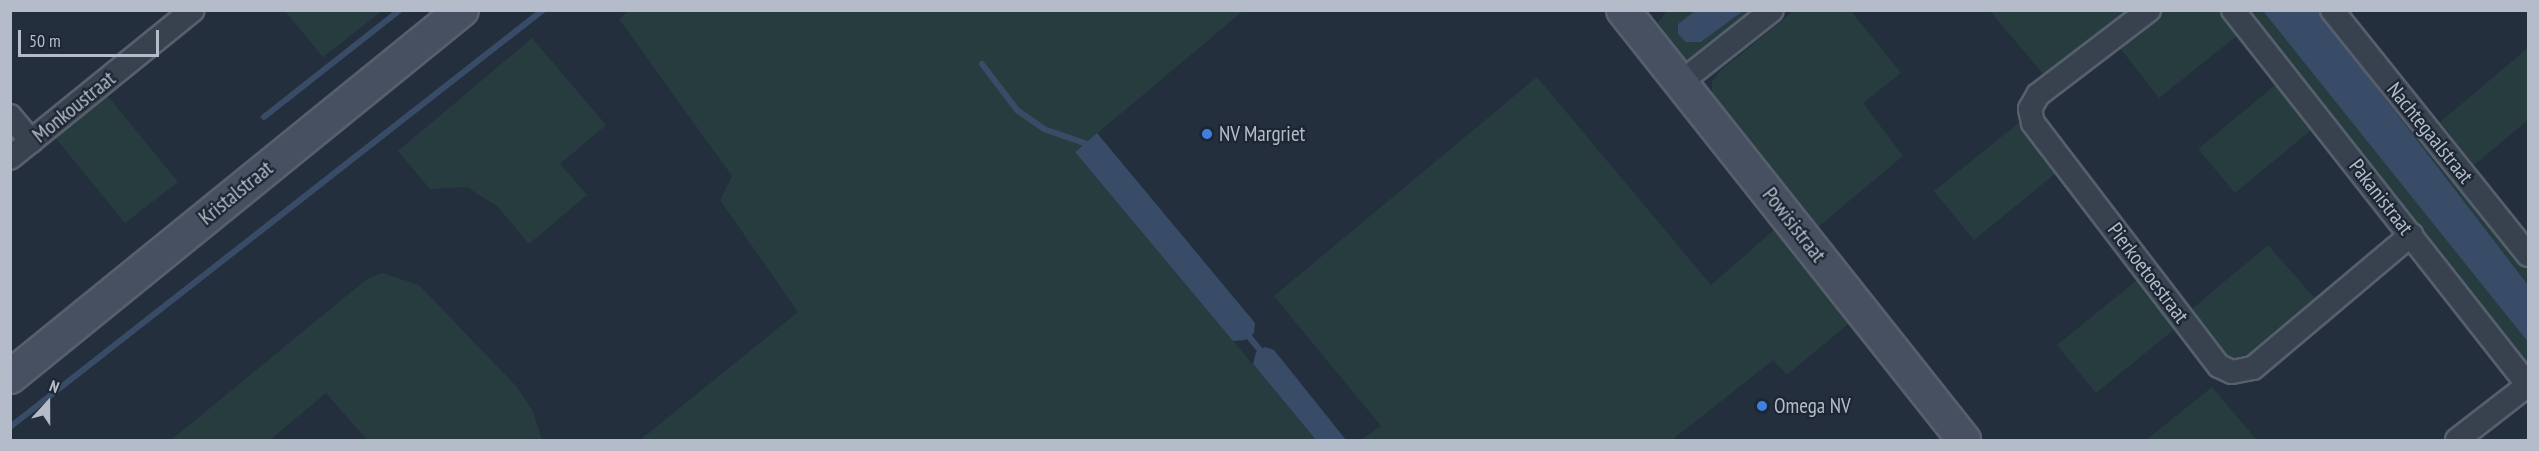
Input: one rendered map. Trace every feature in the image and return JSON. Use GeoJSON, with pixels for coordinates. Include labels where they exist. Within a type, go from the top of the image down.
{"type":"FeatureCollection","features":[{"type":"Feature","properties":{"kind":"street","name":"Kristalstraat"},"geometry":{"type":"LineString","coordinates":[[10,377],[462,10]]}},
{"type":"Feature","properties":{"kind":"street"},"geometry":{"type":"LineString","coordinates":[[1680,83],[1772,10]]}},
{"type":"Feature","properties":{"kind":"street","name":"Pierkoetoestraat"},"geometry":{"type":"LineString","coordinates":[[2149,10],[2038,95],[2031,109],[2033,123],[2219,366],[2232,372],[2253,368],[2411,235]]}},
{"type":"Feature","properties":{"kind":"street","name":"Pakanistraat"},"geometry":{"type":"LineString","coordinates":[[2233,10],[2529,385]]}},
{"type":"Feature","properties":{"kind":"street","name":"Nachtegaalstraat"},"geometry":{"type":"LineString","coordinates":[[2332,10],[2529,255]]}},
{"type":"Feature","properties":{"kind":"street","name":"Monkoustraat"},"geometry":{"type":"LineString","coordinates":[[10,158],[190,12]]}},
{"type":"Feature","properties":{"kind":"street","name":"Powisistraat"},"geometry":{"type":"LineString","coordinates":[[1634,14],[1680,83],[1964,441]]}},
{"type":"Feature","properties":{"kind":"street"},"geometry":{"type":"LineString","coordinates":[[10,116],[32,141]]}},
{"type":"Feature","properties":{"kind":"street"},"geometry":{"type":"LineString","coordinates":[[2457,441],[2529,385]]}},
{"type":"Feature","properties":{"kind":"green space"},"geometry":{"type":"Polygon","coordinates":[[[629,10],[1243,11],[1075,152],[1316,440],[640,440],[798,312],[720,200],[732,176],[619,19],[629,10]]]}},
{"type":"Feature","properties":{"kind":"green space"},"geometry":{"type":"Polygon","coordinates":[[[1795,10],[1851,11],[1901,73],[1863,103],[1903,156],[1818,227],[1712,93],[1712,82],[1721,70],[1795,10]]]}},
{"type":"Feature","properties":{"kind":"green space"},"geometry":{"type":"Polygon","coordinates":[[[285,11],[382,11],[323,57],[285,11]]]}},
{"type":"Feature","properties":{"kind":"green space"},"geometry":{"type":"Polygon","coordinates":[[[1667,11],[1695,11],[1678,24],[1701,42],[1743,11],[1769,11],[1687,64],[1660,32],[1658,22],[1667,11]]]}},
{"type":"Feature","properties":{"kind":"green space"},"geometry":{"type":"Polygon","coordinates":[[[1990,11],[2138,11],[2048,80],[1990,11]]]}},
{"type":"Feature","properties":{"kind":"green space"},"geometry":{"type":"Polygon","coordinates":[[[2156,11],[2226,11],[2243,31],[2159,98],[2116,43],[2156,11]]]}},
{"type":"Feature","properties":{"kind":"green space"},"geometry":{"type":"Polygon","coordinates":[[[2244,11],[2263,11],[2411,193],[2528,342],[2528,369],[2244,11]]]}},
{"type":"Feature","properties":{"kind":"green space"},"geometry":{"type":"Polygon","coordinates":[[[2318,11],[2326,11],[2528,266],[2528,285],[2318,11]]]}},
{"type":"Feature","properties":{"kind":"green space"},"geometry":{"type":"Polygon","coordinates":[[[532,38],[606,125],[560,164],[587,195],[529,244],[498,207],[467,187],[430,189],[398,151],[532,38]]]}},
{"type":"Feature","properties":{"kind":"green space"},"geometry":{"type":"Polygon","coordinates":[[[2528,48],[2528,120],[2474,165],[2440,122],[2528,48]]]}},
{"type":"Feature","properties":{"kind":"green space"},"geometry":{"type":"Polygon","coordinates":[[[1537,77],[1711,285],[1783,222],[1860,314],[1787,375],[1773,360],[1672,440],[1361,440],[1381,426],[1274,296],[1537,77]]]}},
{"type":"Feature","properties":{"kind":"green space"},"geometry":{"type":"Polygon","coordinates":[[[2280,81],[2316,126],[2235,193],[2198,149],[2280,81]]]}},
{"type":"Feature","properties":{"kind":"green space"},"geometry":{"type":"Polygon","coordinates":[[[106,94],[178,182],[125,223],[54,136],[106,94]]]}},
{"type":"Feature","properties":{"kind":"green space"},"geometry":{"type":"Polygon","coordinates":[[[2021,121],[2061,169],[1974,240],[1934,191],[2021,121]]]}},
{"type":"Feature","properties":{"kind":"green space"},"geometry":{"type":"Polygon","coordinates":[[[2268,245],[2320,304],[2244,363],[2225,359],[2187,313],[2268,245]]]}},
{"type":"Feature","properties":{"kind":"green space"},"geometry":{"type":"Polygon","coordinates":[[[382,273],[419,285],[517,387],[533,411],[542,440],[367,440],[326,393],[270,440],[171,440],[367,279],[382,273]]]}},
{"type":"Feature","properties":{"kind":"green space"},"geometry":{"type":"Polygon","coordinates":[[[2142,276],[2181,324],[2096,393],[2057,345],[2142,276]]]}},
{"type":"Feature","properties":{"kind":"green space"},"geometry":{"type":"Polygon","coordinates":[[[2212,387],[2257,440],[2146,440],[2212,387]]]}},
{"type":"Feature","properties":{"kind":"water"},"geometry":{"type":"Polygon","coordinates":[[[1695,11],[1743,11],[1701,42],[1686,42],[1678,34],[1678,24],[1695,11]]]}},
{"type":"Feature","properties":{"kind":"water"},"geometry":{"type":"Polygon","coordinates":[[[2263,11],[2318,11],[2528,285],[2528,342],[2263,11]]]}},
{"type":"Feature","properties":{"kind":"water"},"geometry":{"type":"Polygon","coordinates":[[[1097,133],[1255,323],[1254,333],[1245,340],[1233,341],[1075,152],[1097,133]]]}},
{"type":"Feature","properties":{"kind":"water"},"geometry":{"type":"Polygon","coordinates":[[[1265,347],[1274,350],[1346,440],[1316,440],[1253,364],[1256,352],[1265,347]]]}},
{"type":"Feature","properties":{"kind":"waterway"},"geometry":{"type":"LineString","coordinates":[[264,117],[400,10]]}},
{"type":"Feature","properties":{"kind":"waterway"},"geometry":{"type":"LineString","coordinates":[[10,427],[543,10]]}},
{"type":"Feature","properties":{"kind":"waterway"},"geometry":{"type":"LineString","coordinates":[[982,64],[1017,110],[1044,129],[1090,145]]}},
{"type":"Feature","properties":{"kind":"waterway"},"geometry":{"type":"LineString","coordinates":[[1246,333],[1264,355]]}},
{"type":"Feature","properties":{"kind":"place","name":"NV Margriet"},"geometry":{"type":"Point","coordinates":[1207,134]}},
{"type":"Feature","properties":{"kind":"place","name":"Omega NV"},"geometry":{"type":"Point","coordinates":[1762,406]}}]}
